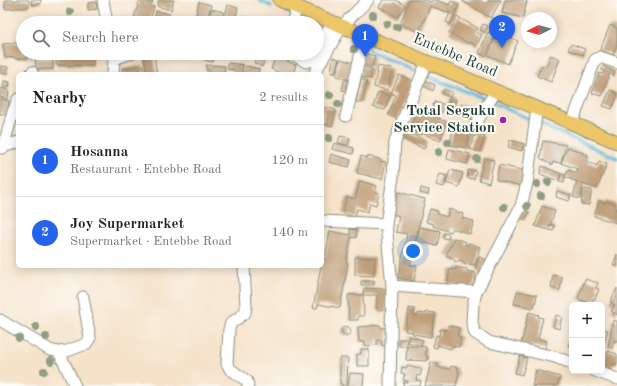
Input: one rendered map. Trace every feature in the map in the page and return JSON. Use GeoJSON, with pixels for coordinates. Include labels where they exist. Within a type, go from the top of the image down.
{"type":"FeatureCollection","features":[{"type":"Feature","properties":{"kind":"main road","name":"Entebbe Road"},"geometry":{"type":"LineString","coordinates":[[280,0],[318,16]]}},
{"type":"Feature","properties":{"kind":"main road","name":"Entebbe Road"},"geometry":{"type":"LineString","coordinates":[[324,18],[617,142]]}},
{"type":"Feature","properties":{"kind":"street"},"geometry":{"type":"LineString","coordinates":[[103,0],[106,16]]}},
{"type":"Feature","properties":{"kind":"street"},"geometry":{"type":"LineString","coordinates":[[324,41],[337,24],[368,0]]}},
{"type":"Feature","properties":{"kind":"street"},"geometry":{"type":"LineString","coordinates":[[294,16],[297,7]]}},
{"type":"Feature","properties":{"kind":"street"},"geometry":{"type":"LineString","coordinates":[[324,52],[337,24]]}},
{"type":"Feature","properties":{"kind":"street"},"geometry":{"type":"LineString","coordinates":[[346,116],[365,35]]}},
{"type":"Feature","properties":{"kind":"street"},"geometry":{"type":"LineString","coordinates":[[572,123],[595,60],[600,57],[617,63]]}},
{"type":"Feature","properties":{"kind":"street"},"geometry":{"type":"LineString","coordinates":[[113,60],[113,72]]}},
{"type":"Feature","properties":{"kind":"street"},"geometry":{"type":"LineString","coordinates":[[315,72],[320,60]]}},
{"type":"Feature","properties":{"kind":"street"},"geometry":{"type":"LineString","coordinates":[[390,386],[392,286],[386,224],[393,177],[395,142],[427,62]]}},
{"type":"Feature","properties":{"kind":"street"},"geometry":{"type":"LineString","coordinates":[[474,130],[478,118],[496,91]]}},
{"type":"Feature","properties":{"kind":"street"},"geometry":{"type":"LineString","coordinates":[[2,148],[16,104]]}},
{"type":"Feature","properties":{"kind":"street"},"geometry":{"type":"LineString","coordinates":[[537,108],[527,183],[521,206],[476,292],[472,323],[475,333],[489,342],[555,357],[569,362]]}},
{"type":"Feature","properties":{"kind":"street"},"geometry":{"type":"LineString","coordinates":[[2,148],[16,143]]}},
{"type":"Feature","properties":{"kind":"street"},"geometry":{"type":"LineString","coordinates":[[324,221],[386,224]]}},
{"type":"Feature","properties":{"kind":"street"},"geometry":{"type":"LineString","coordinates":[[244,268],[246,313],[231,323],[229,329],[227,363],[230,369],[247,382],[248,386]]}},
{"type":"Feature","properties":{"kind":"street"},"geometry":{"type":"LineString","coordinates":[[392,286],[476,292]]}},
{"type":"Feature","properties":{"kind":"street"},"geometry":{"type":"LineString","coordinates":[[0,320],[50,350],[67,352],[86,344],[90,338],[83,297]]}},
{"type":"Feature","properties":{"kind":"street"},"geometry":{"type":"LineString","coordinates":[[59,352],[75,386]]}},
{"type":"Feature","properties":{"kind":"street"},"geometry":{"type":"LineString","coordinates":[[603,374],[617,379]]}},
{"type":"Feature","properties":{"kind":"building"},"geometry":{"type":"Polygon","coordinates":[[[5,0],[29,0],[29,7],[5,9],[5,0]]]}},
{"type":"Feature","properties":{"kind":"building"},"geometry":{"type":"Polygon","coordinates":[[[31,0],[41,0],[41,3],[32,5],[31,0]]]}},
{"type":"Feature","properties":{"kind":"building"},"geometry":{"type":"Polygon","coordinates":[[[140,0],[153,0],[152,4],[140,0]]]}},
{"type":"Feature","properties":{"kind":"building"},"geometry":{"type":"Polygon","coordinates":[[[159,0],[174,0],[171,10],[157,6],[159,0]]]}},
{"type":"Feature","properties":{"kind":"building"},"geometry":{"type":"Polygon","coordinates":[[[383,0],[396,0],[405,5],[398,17],[379,7],[383,0]]]}},
{"type":"Feature","properties":{"kind":"building"},"geometry":{"type":"Polygon","coordinates":[[[409,0],[425,0],[431,2],[432,0],[436,0],[449,5],[451,1],[459,4],[451,24],[446,22],[450,13],[430,6],[419,32],[400,24],[409,0]]]}},
{"type":"Feature","properties":{"kind":"building"},"geometry":{"type":"Polygon","coordinates":[[[461,0],[479,0],[486,4],[489,0],[501,0],[491,18],[461,0]]]}},
{"type":"Feature","properties":{"kind":"building"},"geometry":{"type":"Polygon","coordinates":[[[505,0],[527,0],[524,12],[521,12],[521,18],[502,13],[505,0]]]}},
{"type":"Feature","properties":{"kind":"building"},"geometry":{"type":"Polygon","coordinates":[[[96,2],[97,9],[88,10],[88,3],[96,2]]]}},
{"type":"Feature","properties":{"kind":"building"},"geometry":{"type":"Polygon","coordinates":[[[139,2],[154,7],[151,16],[134,16],[139,2]]]}},
{"type":"Feature","properties":{"kind":"building"},"geometry":{"type":"Polygon","coordinates":[[[199,2],[211,5],[208,16],[196,16],[199,2]]]}},
{"type":"Feature","properties":{"kind":"building"},"geometry":{"type":"Polygon","coordinates":[[[228,5],[238,8],[236,16],[225,16],[228,5]]]}},
{"type":"Feature","properties":{"kind":"building"},"geometry":{"type":"Polygon","coordinates":[[[211,9],[224,12],[223,16],[210,16],[211,9]]]}},
{"type":"Feature","properties":{"kind":"building"},"geometry":{"type":"Polygon","coordinates":[[[156,11],[170,14],[170,16],[155,16],[156,11]]]}},
{"type":"Feature","properties":{"kind":"building"},"geometry":{"type":"Polygon","coordinates":[[[457,17],[478,28],[476,32],[482,35],[476,46],[449,33],[457,17]]]}},
{"type":"Feature","properties":{"kind":"building"},"geometry":{"type":"Polygon","coordinates":[[[483,24],[488,26],[485,33],[480,30],[483,24]]]}},
{"type":"Feature","properties":{"kind":"building"},"geometry":{"type":"Polygon","coordinates":[[[610,25],[617,28],[617,45],[613,55],[600,50],[610,25]]]}},
{"type":"Feature","properties":{"kind":"building"},"geometry":{"type":"Polygon","coordinates":[[[488,32],[495,35],[486,56],[479,53],[488,32]]]}},
{"type":"Feature","properties":{"kind":"building"},"geometry":{"type":"Polygon","coordinates":[[[498,32],[518,41],[508,64],[488,55],[498,32]]]}},
{"type":"Feature","properties":{"kind":"building"},"geometry":{"type":"Polygon","coordinates":[[[16,43],[16,59],[15,57],[5,58],[3,44],[16,43]]]}},
{"type":"Feature","properties":{"kind":"building"},"geometry":{"type":"Polygon","coordinates":[[[571,44],[585,49],[583,55],[568,50],[571,44]]]}},
{"type":"Feature","properties":{"kind":"building"},"geometry":{"type":"Polygon","coordinates":[[[363,53],[375,56],[372,67],[361,64],[363,53]]]}},
{"type":"Feature","properties":{"kind":"building"},"geometry":{"type":"Polygon","coordinates":[[[551,55],[560,59],[551,82],[537,76],[542,65],[546,67],[551,55]]]}},
{"type":"Feature","properties":{"kind":"building"},"geometry":{"type":"Polygon","coordinates":[[[333,57],[339,59],[335,73],[331,73],[333,57]]]}},
{"type":"Feature","properties":{"kind":"building"},"geometry":{"type":"Polygon","coordinates":[[[340,59],[355,63],[351,80],[336,76],[340,59]]]}},
{"type":"Feature","properties":{"kind":"building"},"geometry":{"type":"Polygon","coordinates":[[[35,60],[53,60],[53,69],[36,69],[35,60]]]}},
{"type":"Feature","properties":{"kind":"building"},"geometry":{"type":"Polygon","coordinates":[[[56,60],[93,60],[93,66],[56,65],[56,60]]]}},
{"type":"Feature","properties":{"kind":"building"},"geometry":{"type":"Polygon","coordinates":[[[144,60],[155,60],[157,72],[147,72],[144,60]]]}},
{"type":"Feature","properties":{"kind":"building"},"geometry":{"type":"Polygon","coordinates":[[[255,60],[265,60],[262,67],[254,63],[255,60]]]}},
{"type":"Feature","properties":{"kind":"building"},"geometry":{"type":"Polygon","coordinates":[[[274,60],[285,60],[296,65],[294,72],[278,72],[271,69],[274,60]]]}},
{"type":"Feature","properties":{"kind":"building"},"geometry":{"type":"Polygon","coordinates":[[[228,63],[243,65],[242,72],[235,72],[235,70],[227,69],[228,63]]]}},
{"type":"Feature","properties":{"kind":"building"},"geometry":{"type":"Polygon","coordinates":[[[143,65],[144,72],[123,72],[122,69],[143,65]]]}},
{"type":"Feature","properties":{"kind":"building"},"geometry":{"type":"Polygon","coordinates":[[[206,65],[225,66],[224,72],[211,72],[206,70],[206,65]]]}},
{"type":"Feature","properties":{"kind":"building"},"geometry":{"type":"Polygon","coordinates":[[[0,66],[8,67],[8,74],[0,73],[0,66]]]}},
{"type":"Feature","properties":{"kind":"building"},"geometry":{"type":"Polygon","coordinates":[[[246,66],[259,69],[258,72],[244,72],[246,66]]]}},
{"type":"Feature","properties":{"kind":"building"},"geometry":{"type":"Polygon","coordinates":[[[378,66],[392,69],[388,90],[374,87],[378,66]]]}},
{"type":"Feature","properties":{"kind":"building"},"geometry":{"type":"Polygon","coordinates":[[[603,66],[615,72],[614,76],[609,74],[602,96],[592,93],[599,73],[603,74],[603,66]]]}},
{"type":"Feature","properties":{"kind":"building"},"geometry":{"type":"Polygon","coordinates":[[[362,67],[372,69],[370,79],[360,77],[362,67]]]}},
{"type":"Feature","properties":{"kind":"building"},"geometry":{"type":"Polygon","coordinates":[[[399,75],[413,81],[398,119],[388,115],[396,95],[391,93],[399,75]]]}},
{"type":"Feature","properties":{"kind":"building"},"geometry":{"type":"Polygon","coordinates":[[[361,79],[367,81],[362,103],[356,102],[361,79]]]}},
{"type":"Feature","properties":{"kind":"building"},"geometry":{"type":"Polygon","coordinates":[[[344,80],[352,81],[350,92],[342,90],[344,80]]]}},
{"type":"Feature","properties":{"kind":"building"},"geometry":{"type":"Polygon","coordinates":[[[424,80],[435,85],[433,91],[422,85],[424,80]]]}},
{"type":"Feature","properties":{"kind":"building"},"geometry":{"type":"Polygon","coordinates":[[[4,81],[10,82],[9,88],[3,87],[4,81]]]}},
{"type":"Feature","properties":{"kind":"building"},"geometry":{"type":"Polygon","coordinates":[[[0,88],[9,90],[8,99],[0,97],[0,88]]]}},
{"type":"Feature","properties":{"kind":"building"},"geometry":{"type":"Polygon","coordinates":[[[444,89],[452,92],[450,97],[442,94],[444,89]]]}},
{"type":"Feature","properties":{"kind":"building"},"geometry":{"type":"Polygon","coordinates":[[[610,90],[617,93],[612,109],[603,106],[610,90]]]}},
{"type":"Feature","properties":{"kind":"building"},"geometry":{"type":"Polygon","coordinates":[[[378,92],[390,96],[385,110],[373,107],[378,92]]]}},
{"type":"Feature","properties":{"kind":"building"},"geometry":{"type":"Polygon","coordinates":[[[450,97],[456,99],[453,109],[447,107],[450,97]]]}},
{"type":"Feature","properties":{"kind":"building"},"geometry":{"type":"Polygon","coordinates":[[[0,99],[9,101],[7,115],[0,114],[0,99]]]}},
{"type":"Feature","properties":{"kind":"building"},"geometry":{"type":"Polygon","coordinates":[[[435,101],[445,105],[439,119],[447,122],[440,141],[422,133],[421,135],[409,130],[417,109],[429,115],[435,101]]]}},
{"type":"Feature","properties":{"kind":"building"},"geometry":{"type":"Polygon","coordinates":[[[461,104],[478,110],[474,121],[458,115],[461,104]]]}},
{"type":"Feature","properties":{"kind":"building"},"geometry":{"type":"Polygon","coordinates":[[[325,107],[336,110],[332,126],[324,124],[325,107]]]}},
{"type":"Feature","properties":{"kind":"building"},"geometry":{"type":"Polygon","coordinates":[[[453,130],[469,133],[467,148],[450,145],[453,130]]]}},
{"type":"Feature","properties":{"kind":"building"},"geometry":{"type":"Polygon","coordinates":[[[405,131],[427,141],[424,149],[402,138],[405,131]]]}},
{"type":"Feature","properties":{"kind":"building"},"geometry":{"type":"Polygon","coordinates":[[[475,134],[485,137],[480,152],[470,149],[475,134]]]}},
{"type":"Feature","properties":{"kind":"building"},"geometry":{"type":"Polygon","coordinates":[[[340,136],[350,138],[348,145],[338,143],[340,136]]]}},
{"type":"Feature","properties":{"kind":"building"},"geometry":{"type":"Polygon","coordinates":[[[510,140],[524,144],[522,151],[508,147],[510,140]]]}},
{"type":"Feature","properties":{"kind":"building"},"geometry":{"type":"Polygon","coordinates":[[[543,141],[566,145],[561,163],[553,162],[552,165],[540,158],[543,141]]]}},
{"type":"Feature","properties":{"kind":"building"},"geometry":{"type":"Polygon","coordinates":[[[334,143],[354,148],[353,154],[332,149],[334,143]]]}},
{"type":"Feature","properties":{"kind":"building"},"geometry":{"type":"Polygon","coordinates":[[[568,147],[588,155],[586,161],[597,166],[599,161],[607,164],[597,189],[565,177],[568,170],[577,173],[578,169],[561,163],[568,147]]]}},
{"type":"Feature","properties":{"kind":"building"},"geometry":{"type":"Polygon","coordinates":[[[449,149],[470,154],[467,164],[447,159],[449,149]]]}},
{"type":"Feature","properties":{"kind":"building"},"geometry":{"type":"Polygon","coordinates":[[[331,154],[351,160],[349,167],[329,162],[331,154]]]}},
{"type":"Feature","properties":{"kind":"building"},"geometry":{"type":"Polygon","coordinates":[[[361,156],[380,159],[380,161],[386,162],[382,179],[357,173],[361,156]]]}},
{"type":"Feature","properties":{"kind":"building"},"geometry":{"type":"Polygon","coordinates":[[[484,158],[494,160],[489,183],[479,180],[484,158]]]}},
{"type":"Feature","properties":{"kind":"building"},"geometry":{"type":"Polygon","coordinates":[[[499,165],[526,171],[522,186],[496,180],[499,165]]]}},
{"type":"Feature","properties":{"kind":"building"},"geometry":{"type":"Polygon","coordinates":[[[542,166],[561,174],[558,181],[540,174],[542,166]]]}},
{"type":"Feature","properties":{"kind":"building"},"geometry":{"type":"Polygon","coordinates":[[[450,170],[463,173],[459,187],[446,183],[450,170]]]}},
{"type":"Feature","properties":{"kind":"building"},"geometry":{"type":"Polygon","coordinates":[[[468,170],[476,171],[474,179],[467,178],[468,170]]]}},
{"type":"Feature","properties":{"kind":"building"},"geometry":{"type":"Polygon","coordinates":[[[440,174],[447,176],[444,187],[436,185],[440,174]]]}},
{"type":"Feature","properties":{"kind":"building"},"geometry":{"type":"Polygon","coordinates":[[[561,174],[565,175],[564,183],[559,182],[561,174]]]}},
{"type":"Feature","properties":{"kind":"building"},"geometry":{"type":"Polygon","coordinates":[[[360,181],[377,186],[375,192],[379,193],[376,205],[370,203],[368,212],[357,209],[355,217],[342,213],[347,197],[355,199],[360,181]]]}},
{"type":"Feature","properties":{"kind":"building"},"geometry":{"type":"Polygon","coordinates":[[[577,182],[583,184],[580,199],[573,197],[577,182]]]}},
{"type":"Feature","properties":{"kind":"building"},"geometry":{"type":"Polygon","coordinates":[[[421,188],[429,190],[428,195],[420,193],[421,188]]]}},
{"type":"Feature","properties":{"kind":"building"},"geometry":{"type":"Polygon","coordinates":[[[583,189],[592,190],[589,205],[581,204],[583,189]]]}},
{"type":"Feature","properties":{"kind":"building"},"geometry":{"type":"Polygon","coordinates":[[[557,191],[571,195],[569,201],[556,197],[557,191]]]}},
{"type":"Feature","properties":{"kind":"building"},"geometry":{"type":"Polygon","coordinates":[[[398,192],[425,199],[410,265],[417,266],[414,281],[398,278],[407,234],[396,232],[399,216],[392,214],[398,192]]]}},
{"type":"Feature","properties":{"kind":"building"},"geometry":{"type":"Polygon","coordinates":[[[599,201],[605,203],[606,201],[616,204],[616,223],[594,216],[599,201]]]}},
{"type":"Feature","properties":{"kind":"building"},"geometry":{"type":"Polygon","coordinates":[[[542,206],[555,211],[549,228],[551,224],[555,226],[553,231],[535,226],[542,206]]]}},
{"type":"Feature","properties":{"kind":"building"},"geometry":{"type":"Polygon","coordinates":[[[430,209],[437,211],[437,214],[447,217],[449,209],[463,214],[462,218],[474,221],[470,234],[452,228],[451,232],[426,222],[430,209]]]}},
{"type":"Feature","properties":{"kind":"building"},"geometry":{"type":"Polygon","coordinates":[[[523,209],[529,212],[525,220],[519,217],[523,209]]]}},
{"type":"Feature","properties":{"kind":"building"},"geometry":{"type":"Polygon","coordinates":[[[420,227],[440,231],[437,246],[417,241],[420,227]]]}},
{"type":"Feature","properties":{"kind":"building"},"geometry":{"type":"Polygon","coordinates":[[[350,229],[357,230],[356,238],[351,237],[340,308],[318,304],[317,308],[313,308],[321,268],[324,268],[324,259],[330,231],[350,235],[350,229]]]}},
{"type":"Feature","properties":{"kind":"building"},"geometry":{"type":"Polygon","coordinates":[[[444,233],[449,234],[448,239],[443,238],[444,233]]]}},
{"type":"Feature","properties":{"kind":"building"},"geometry":{"type":"Polygon","coordinates":[[[454,238],[466,242],[465,245],[468,245],[469,243],[480,247],[475,265],[465,265],[463,261],[460,260],[455,262],[453,258],[446,256],[454,238]]]}},
{"type":"Feature","properties":{"kind":"building"},"geometry":{"type":"Polygon","coordinates":[[[617,254],[617,267],[613,265],[617,254]]]}},
{"type":"Feature","properties":{"kind":"building"},"geometry":{"type":"Polygon","coordinates":[[[355,257],[375,258],[374,276],[355,275],[355,257]]]}},
{"type":"Feature","properties":{"kind":"building"},"geometry":{"type":"Polygon","coordinates":[[[479,257],[487,260],[482,272],[475,269],[479,257]]]}},
{"type":"Feature","properties":{"kind":"building"},"geometry":{"type":"Polygon","coordinates":[[[456,267],[467,269],[467,271],[476,273],[474,285],[472,285],[471,288],[447,284],[450,269],[456,270],[456,267]]]}},
{"type":"Feature","properties":{"kind":"building"},"geometry":{"type":"Polygon","coordinates":[[[553,275],[562,277],[560,290],[551,288],[553,275]]]}},
{"type":"Feature","properties":{"kind":"building"},"geometry":{"type":"Polygon","coordinates":[[[585,279],[598,283],[596,288],[599,289],[595,299],[593,299],[592,302],[586,302],[578,299],[585,279]]]}},
{"type":"Feature","properties":{"kind":"building"},"geometry":{"type":"Polygon","coordinates":[[[361,281],[374,281],[374,285],[361,285],[361,281]]]}},
{"type":"Feature","properties":{"kind":"building"},"geometry":{"type":"Polygon","coordinates":[[[364,288],[387,289],[386,310],[377,310],[377,295],[363,295],[364,288]]]}},
{"type":"Feature","properties":{"kind":"building"},"geometry":{"type":"Polygon","coordinates":[[[617,288],[617,315],[611,311],[615,305],[610,302],[617,288]]]}},
{"type":"Feature","properties":{"kind":"building"},"geometry":{"type":"Polygon","coordinates":[[[517,291],[537,295],[534,308],[514,304],[517,291]]]}},
{"type":"Feature","properties":{"kind":"building"},"geometry":{"type":"Polygon","coordinates":[[[348,295],[363,295],[364,316],[358,316],[358,320],[349,320],[348,295]]]}},
{"type":"Feature","properties":{"kind":"building"},"geometry":{"type":"Polygon","coordinates":[[[409,308],[415,309],[414,315],[418,316],[418,313],[435,313],[431,337],[405,331],[409,308]]]}},
{"type":"Feature","properties":{"kind":"building"},"geometry":{"type":"Polygon","coordinates":[[[529,312],[543,318],[538,339],[547,341],[545,349],[521,343],[529,312]]]}},
{"type":"Feature","properties":{"kind":"building"},"geometry":{"type":"Polygon","coordinates":[[[556,315],[562,317],[559,329],[553,327],[556,315]]]}},
{"type":"Feature","properties":{"kind":"building"},"geometry":{"type":"Polygon","coordinates":[[[613,320],[617,321],[617,341],[614,341],[612,348],[608,347],[613,320]]]}},
{"type":"Feature","properties":{"kind":"building"},"geometry":{"type":"Polygon","coordinates":[[[380,325],[381,328],[387,328],[389,345],[382,346],[381,340],[377,340],[377,345],[365,346],[365,342],[359,342],[358,327],[380,325]]]}},
{"type":"Feature","properties":{"kind":"building"},"geometry":{"type":"Polygon","coordinates":[[[448,325],[459,328],[457,336],[461,337],[459,347],[452,346],[451,349],[438,345],[437,348],[433,347],[436,335],[439,336],[440,329],[447,330],[448,325]]]}},
{"type":"Feature","properties":{"kind":"building"},"geometry":{"type":"Polygon","coordinates":[[[344,327],[348,327],[350,331],[348,335],[344,335],[342,333],[342,329],[344,327]]]}},
{"type":"Feature","properties":{"kind":"building"},"geometry":{"type":"Polygon","coordinates":[[[605,330],[608,330],[605,340],[605,330]]]}},
{"type":"Feature","properties":{"kind":"building"},"geometry":{"type":"Polygon","coordinates":[[[409,336],[423,340],[421,346],[407,342],[409,336]]]}},
{"type":"Feature","properties":{"kind":"building"},"geometry":{"type":"Polygon","coordinates":[[[399,339],[407,339],[407,346],[399,346],[399,339]]]}},
{"type":"Feature","properties":{"kind":"building"},"geometry":{"type":"Polygon","coordinates":[[[407,346],[426,347],[426,356],[428,356],[427,361],[406,360],[407,346]]]}},
{"type":"Feature","properties":{"kind":"building"},"geometry":{"type":"Polygon","coordinates":[[[361,349],[369,349],[369,366],[357,366],[357,354],[361,354],[361,349]]]}},
{"type":"Feature","properties":{"kind":"building"},"geometry":{"type":"Polygon","coordinates":[[[608,351],[617,354],[617,365],[613,364],[610,372],[605,370],[605,362],[608,351]]]}},
{"type":"Feature","properties":{"kind":"building"},"geometry":{"type":"Polygon","coordinates":[[[520,356],[527,358],[522,375],[515,373],[520,356]]]}},
{"type":"Feature","properties":{"kind":"building"},"geometry":{"type":"Polygon","coordinates":[[[340,358],[348,358],[347,386],[342,386],[342,384],[340,384],[340,358]]]}},
{"type":"Feature","properties":{"kind":"building"},"geometry":{"type":"Polygon","coordinates":[[[431,362],[438,364],[437,367],[450,369],[451,366],[458,368],[459,372],[456,386],[425,386],[431,362]]]}},
{"type":"Feature","properties":{"kind":"building"},"geometry":{"type":"Polygon","coordinates":[[[407,366],[422,369],[420,376],[417,375],[416,380],[421,381],[420,386],[403,386],[404,382],[408,383],[408,381],[403,380],[405,374],[401,373],[402,367],[406,368],[407,366]]]}},
{"type":"Feature","properties":{"kind":"building"},"geometry":{"type":"Polygon","coordinates":[[[536,370],[560,377],[557,386],[532,386],[536,370]]]}},
{"type":"Feature","properties":{"kind":"building"},"geometry":{"type":"Polygon","coordinates":[[[350,373],[364,374],[363,386],[348,386],[350,373]]]}},
{"type":"Feature","properties":{"kind":"waterway"},"geometry":{"type":"LineString","coordinates":[[260,1],[271,6]]}},
{"type":"Feature","properties":{"kind":"waterway"},"geometry":{"type":"LineString","coordinates":[[286,11],[292,14]]}},
{"type":"Feature","properties":{"kind":"waterway"},"geometry":{"type":"LineString","coordinates":[[368,50],[415,71]]}},
{"type":"Feature","properties":{"kind":"waterway"},"geometry":{"type":"LineString","coordinates":[[427,76],[485,99]]}},
{"type":"Feature","properties":{"kind":"waterway"},"geometry":{"type":"LineString","coordinates":[[496,104],[529,119]]}},
{"type":"Feature","properties":{"kind":"waterway"},"geometry":{"type":"LineString","coordinates":[[540,124],[617,158]]}},
{"type":"Feature","properties":{"kind":"place","name":"Joy Supermarket"},"geometry":{"type":"Point","coordinates":[502,48]}},
{"type":"Feature","properties":{"kind":"place","name":"Hosanna"},"geometry":{"type":"Point","coordinates":[365,57]}},
{"type":"Feature","properties":{"kind":"place","name":"Total Seguku Service Station"},"geometry":{"type":"Point","coordinates":[503,120]}}]}
